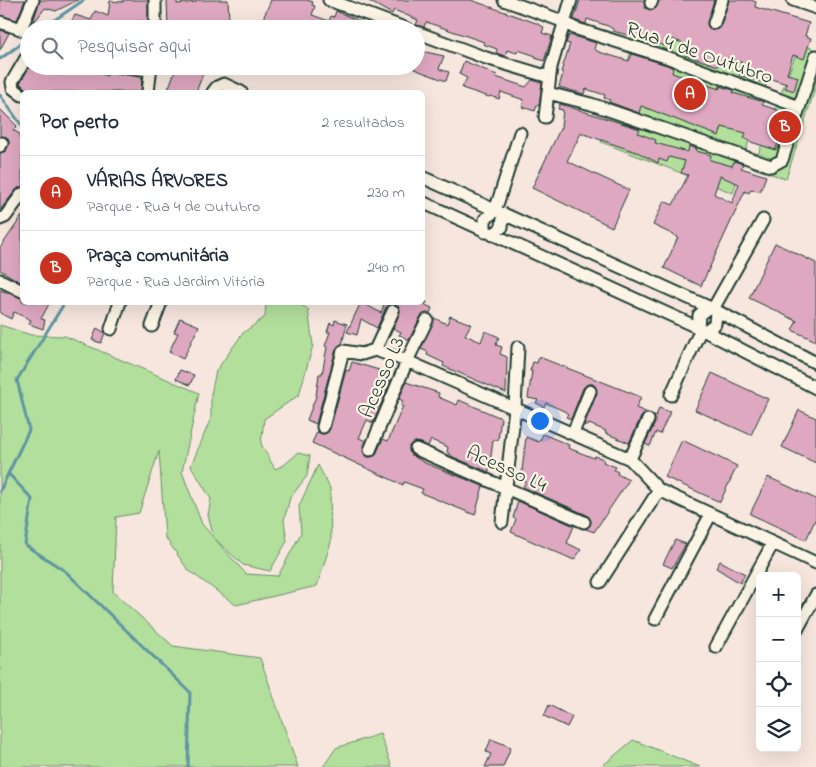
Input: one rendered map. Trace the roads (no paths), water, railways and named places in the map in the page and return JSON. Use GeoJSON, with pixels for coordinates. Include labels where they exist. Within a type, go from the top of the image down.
{"type":"FeatureCollection","features":[{"type":"Feature","properties":{"kind":"street"},"geometry":{"type":"LineString","coordinates":[[28,20],[33,0]]}},
{"type":"Feature","properties":{"kind":"street"},"geometry":{"type":"LineString","coordinates":[[155,0],[155,20]]}},
{"type":"Feature","properties":{"kind":"street"},"geometry":{"type":"LineString","coordinates":[[329,0],[383,20]]}},
{"type":"Feature","properties":{"kind":"street","name":"Rua 4 de Outubro"},"geometry":{"type":"LineString","coordinates":[[504,0],[565,22],[574,28],[669,58],[799,107]]}},
{"type":"Feature","properties":{"kind":"street"},"geometry":{"type":"LineString","coordinates":[[545,117],[550,77],[571,0]]}},
{"type":"Feature","properties":{"kind":"street"},"geometry":{"type":"LineString","coordinates":[[714,23],[722,0]]}},
{"type":"Feature","properties":{"kind":"street"},"geometry":{"type":"LineString","coordinates":[[793,0],[816,8]]}},
{"type":"Feature","properties":{"kind":"street"},"geometry":{"type":"LineString","coordinates":[[0,22],[20,28]]}},
{"type":"Feature","properties":{"kind":"street"},"geometry":{"type":"LineString","coordinates":[[425,35],[486,58],[550,77]]}},
{"type":"Feature","properties":{"kind":"street"},"geometry":{"type":"LineString","coordinates":[[548,93],[591,104],[766,165],[776,165],[782,160],[816,56]]}},
{"type":"Feature","properties":{"kind":"street"},"geometry":{"type":"LineString","coordinates":[[20,69],[12,82],[13,88],[20,93]]}},
{"type":"Feature","properties":{"kind":"street"},"geometry":{"type":"LineString","coordinates":[[148,90],[150,75]]}},
{"type":"Feature","properties":{"kind":"street"},"geometry":{"type":"LineString","coordinates":[[215,90],[224,84],[237,90]]}},
{"type":"Feature","properties":{"kind":"street"},"geometry":{"type":"LineString","coordinates":[[489,234],[502,227],[499,213],[520,133]]}},
{"type":"Feature","properties":{"kind":"street"},"geometry":{"type":"LineString","coordinates":[[425,178],[713,309],[816,363]]}},
{"type":"Feature","properties":{"kind":"street"},"geometry":{"type":"LineString","coordinates":[[0,219],[5,217],[20,197]]}},
{"type":"Feature","properties":{"kind":"street"},"geometry":{"type":"LineString","coordinates":[[425,203],[701,329],[816,388]]}},
{"type":"Feature","properties":{"kind":"street"},"geometry":{"type":"LineString","coordinates":[[489,234],[485,219],[499,213]]}},
{"type":"Feature","properties":{"kind":"street"},"geometry":{"type":"LineString","coordinates":[[701,329],[715,324],[713,309],[763,220]]}},
{"type":"Feature","properties":{"kind":"street"},"geometry":{"type":"LineString","coordinates":[[0,280],[20,290]]}},
{"type":"Feature","properties":{"kind":"street"},"geometry":{"type":"LineString","coordinates":[[111,329],[119,305]]}},
{"type":"Feature","properties":{"kind":"street"},"geometry":{"type":"LineString","coordinates":[[152,326],[160,305]]}},
{"type":"Feature","properties":{"kind":"street"},"geometry":{"type":"LineString","coordinates":[[671,395],[701,329],[699,315],[713,309]]}},
{"type":"Feature","properties":{"kind":"street"},"geometry":{"type":"LineString","coordinates":[[375,350],[393,311]]}},
{"type":"Feature","properties":{"kind":"street","name":"Acesso L3"},"geometry":{"type":"LineString","coordinates":[[370,450],[407,361],[427,320]]}},
{"type":"Feature","properties":{"kind":"street"},"geometry":{"type":"LineString","coordinates":[[502,522],[515,408],[518,347]]}},
{"type":"Feature","properties":{"kind":"street"},"geometry":{"type":"LineString","coordinates":[[323,427],[342,354],[347,350],[358,354],[375,350],[407,361],[630,459],[659,490],[816,563]]}},
{"type":"Feature","properties":{"kind":"street"},"geometry":{"type":"LineString","coordinates":[[573,433],[590,391]]}},
{"type":"Feature","properties":{"kind":"street"},"geometry":{"type":"LineString","coordinates":[[630,459],[648,420]]}},
{"type":"Feature","properties":{"kind":"street","name":"Acesso L4"},"geometry":{"type":"LineString","coordinates":[[416,449],[584,522]]}},
{"type":"Feature","properties":{"kind":"street"},"geometry":{"type":"LineString","coordinates":[[600,582],[659,490]]}},
{"type":"Feature","properties":{"kind":"street"},"geometry":{"type":"LineString","coordinates":[[655,619],[711,514]]}},
{"type":"Feature","properties":{"kind":"street"},"geometry":{"type":"LineString","coordinates":[[716,646],[772,543]]}},
{"type":"Feature","properties":{"kind":"street"},"geometry":{"type":"LineString","coordinates":[[801,623],[816,595]]}},
{"type":"Feature","properties":{"kind":"waterway"},"geometry":{"type":"LineString","coordinates":[[54,20],[84,0]]}},
{"type":"Feature","properties":{"kind":"waterway"},"geometry":{"type":"LineString","coordinates":[[0,59],[20,45]]}},
{"type":"Feature","properties":{"kind":"waterway"},"geometry":{"type":"LineString","coordinates":[[0,95],[20,123]]}},
{"type":"Feature","properties":{"kind":"waterway"},"geometry":{"type":"LineString","coordinates":[[0,491],[29,430],[17,380],[63,305]]}},
{"type":"Feature","properties":{"kind":"waterway"},"geometry":{"type":"LineString","coordinates":[[8,473],[32,499],[25,545],[65,571],[190,692],[188,767]]}},
{"type":"Feature","properties":{"kind":"place","name":"VÁRIAS ÁRVORES"},"geometry":{"type":"Point","coordinates":[690,94]}},
{"type":"Feature","properties":{"kind":"place","name":"Praça comunitária"},"geometry":{"type":"Point","coordinates":[785,127]}}]}
